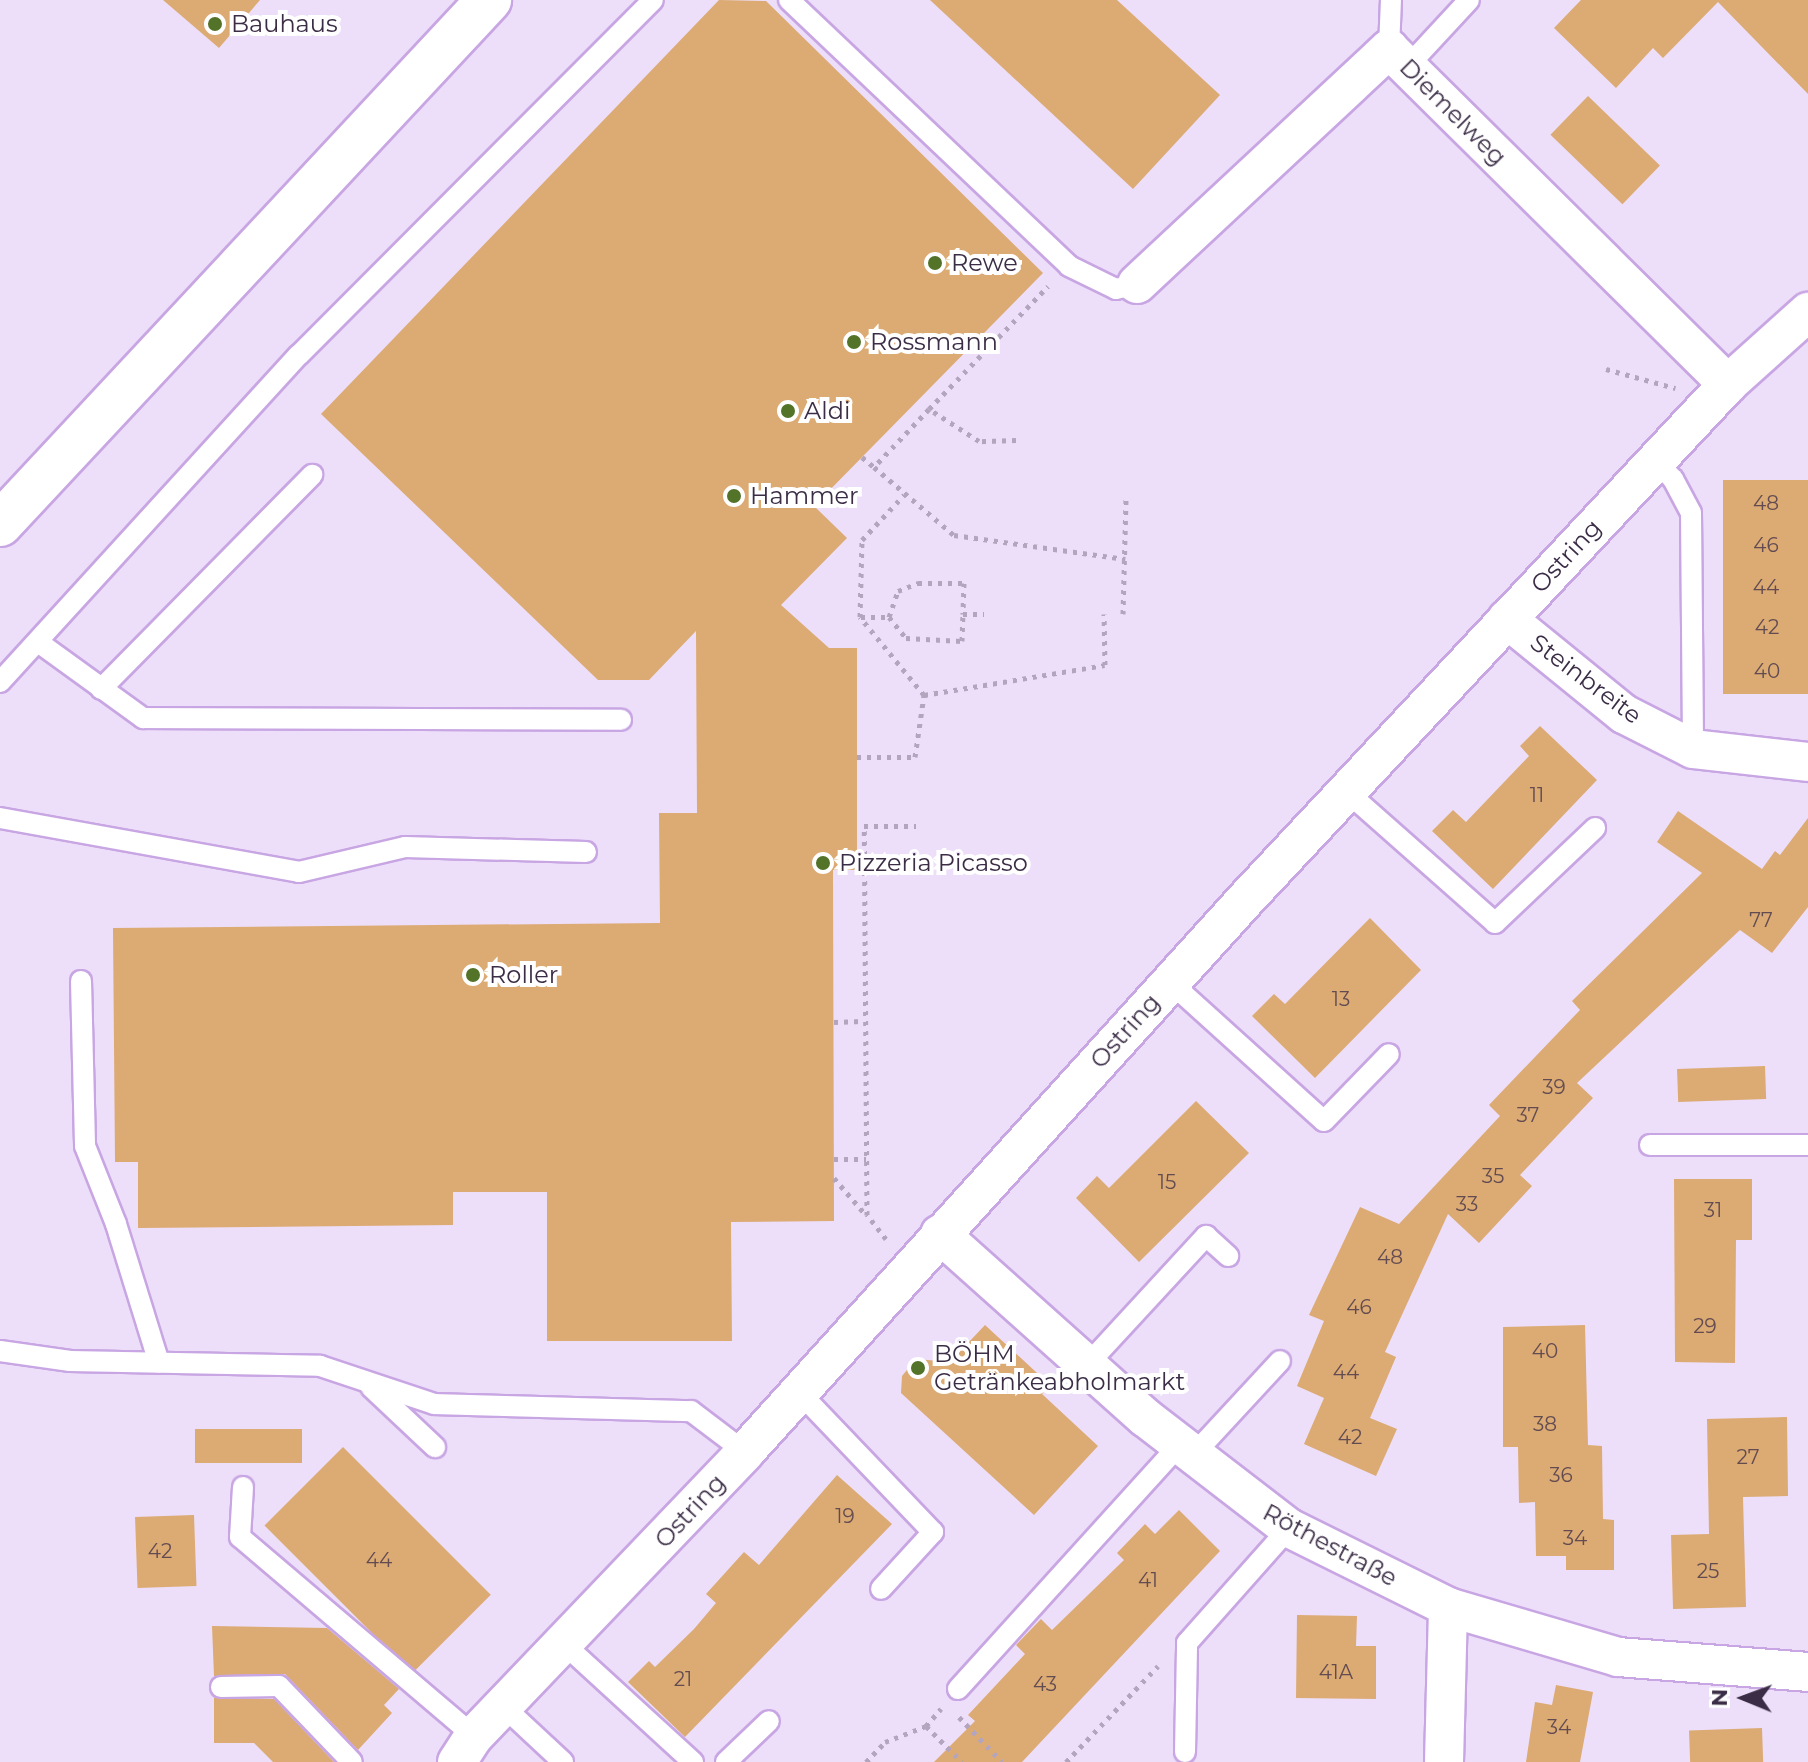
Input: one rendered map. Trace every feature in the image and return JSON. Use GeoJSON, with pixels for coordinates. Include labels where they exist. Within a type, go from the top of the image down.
{"type":"FeatureCollection","features":[{"type":"Feature","properties":{"kind":"main road"},"geometry":{"type":"LineString","coordinates":[[0,524],[489,0]]}},
{"type":"Feature","properties":{"kind":"street","name":"Diemelweg"},"geometry":{"type":"LineString","coordinates":[[1137,284],[1398,58],[1716,397]]}},
{"type":"Feature","properties":{"kind":"street","name":"Ostring"},"geometry":{"type":"LineString","coordinates":[[466,1749],[503,1706],[745,1452],[909,1268],[1346,791],[1716,397],[1808,312]]}},
{"type":"Feature","properties":{"kind":"street","name":"Steinbreite"},"geometry":{"type":"LineString","coordinates":[[1507,619],[1624,714],[1693,749],[1808,762]]}},
{"type":"Feature","properties":{"kind":"street","name":"Röthestraße"},"geometry":{"type":"LineString","coordinates":[[940,1234],[1186,1450],[1289,1528],[1448,1607],[1618,1657],[1808,1672]]}},
{"type":"Feature","properties":{"kind":"street"},"geometry":{"type":"LineString","coordinates":[[1444,1762],[1448,1607]]}},
{"type":"Feature","properties":{"kind":"lane"},"geometry":{"type":"LineString","coordinates":[[0,682],[299,355],[653,0]]}},
{"type":"Feature","properties":{"kind":"lane"},"geometry":{"type":"LineString","coordinates":[[789,0],[1069,266],[1116,289],[1137,284]]}},
{"type":"Feature","properties":{"kind":"lane"},"geometry":{"type":"LineString","coordinates":[[1391,0],[1398,58]]}},
{"type":"Feature","properties":{"kind":"lane"},"geometry":{"type":"LineString","coordinates":[[1398,58],[1469,0]]}},
{"type":"Feature","properties":{"kind":"lane"},"geometry":{"type":"LineString","coordinates":[[1656,461],[1673,479],[1691,513],[1693,749]]}},
{"type":"Feature","properties":{"kind":"lane"},"geometry":{"type":"LineString","coordinates":[[101,689],[312,475]]}},
{"type":"Feature","properties":{"kind":"lane"},"geometry":{"type":"LineString","coordinates":[[38,642],[143,718],[621,720]]}},
{"type":"Feature","properties":{"kind":"lane"},"geometry":{"type":"LineString","coordinates":[[1346,791],[1495,923],[1595,828]]}},
{"type":"Feature","properties":{"kind":"lane"},"geometry":{"type":"LineString","coordinates":[[0,818],[299,872],[405,847],[586,852]]}},
{"type":"Feature","properties":{"kind":"lane"},"geometry":{"type":"LineString","coordinates":[[81,981],[85,1146],[116,1224],[159,1363]]}},
{"type":"Feature","properties":{"kind":"lane"},"geometry":{"type":"LineString","coordinates":[[1170,982],[1324,1121],[1389,1054]]}},
{"type":"Feature","properties":{"kind":"lane"},"geometry":{"type":"LineString","coordinates":[[1650,1145],[1808,1145]]}},
{"type":"Feature","properties":{"kind":"lane"},"geometry":{"type":"LineString","coordinates":[[1087,1365],[1206,1236],[1228,1256]]}},
{"type":"Feature","properties":{"kind":"lane"},"geometry":{"type":"LineString","coordinates":[[0,1351],[70,1361],[320,1366],[434,1404],[691,1411],[745,1452]]}},
{"type":"Feature","properties":{"kind":"lane"},"geometry":{"type":"LineString","coordinates":[[958,1689],[1186,1450],[1280,1361]]}},
{"type":"Feature","properties":{"kind":"lane"},"geometry":{"type":"LineString","coordinates":[[365,1382],[435,1447]]}},
{"type":"Feature","properties":{"kind":"lane"},"geometry":{"type":"LineString","coordinates":[[799,1392],[933,1532],[881,1589]]}},
{"type":"Feature","properties":{"kind":"lane"},"geometry":{"type":"LineString","coordinates":[[243,1487],[240,1537],[466,1749]]}},
{"type":"Feature","properties":{"kind":"lane"},"geometry":{"type":"LineString","coordinates":[[1185,1752],[1187,1643],[1289,1528]]}},
{"type":"Feature","properties":{"kind":"lane"},"geometry":{"type":"LineString","coordinates":[[564,1644],[693,1762]]}},
{"type":"Feature","properties":{"kind":"lane"},"geometry":{"type":"LineString","coordinates":[[221,1687],[279,1686],[352,1762]]}},
{"type":"Feature","properties":{"kind":"lane"},"geometry":{"type":"LineString","coordinates":[[503,1706],[563,1762]]}},
{"type":"Feature","properties":{"kind":"lane"},"geometry":{"type":"LineString","coordinates":[[726,1762],[769,1721]]}},
{"type":"Feature","properties":{"kind":"path"},"geometry":{"type":"LineString","coordinates":[[874,467],[1069,266]]}},
{"type":"Feature","properties":{"kind":"path"},"geometry":{"type":"LineString","coordinates":[[1606,369],[1716,397]]}},
{"type":"Feature","properties":{"kind":"path"},"geometry":{"type":"LineString","coordinates":[[929,409],[979,441],[1016,440]]}},
{"type":"Feature","properties":{"kind":"path"},"geometry":{"type":"LineString","coordinates":[[862,457],[954,535],[1125,559]]}},
{"type":"Feature","properties":{"kind":"path"},"geometry":{"type":"LineString","coordinates":[[857,757],[915,757],[924,695],[860,617],[862,540],[904,495]]}},
{"type":"Feature","properties":{"kind":"path"},"geometry":{"type":"LineString","coordinates":[[1123,614],[1126,499]]}},
{"type":"Feature","properties":{"kind":"path"},"geometry":{"type":"LineString","coordinates":[[918,583],[964,583],[962,641],[906,638],[889,617],[898,591],[918,583]]}},
{"type":"Feature","properties":{"kind":"path"},"geometry":{"type":"LineString","coordinates":[[963,614],[984,614]]}},
{"type":"Feature","properties":{"kind":"path"},"geometry":{"type":"LineString","coordinates":[[924,695],[1105,665],[1104,614]]}},
{"type":"Feature","properties":{"kind":"path"},"geometry":{"type":"LineString","coordinates":[[860,617],[889,617]]}},
{"type":"Feature","properties":{"kind":"path"},"geometry":{"type":"LineString","coordinates":[[867,1215],[863,1021],[864,826],[916,826]]}},
{"type":"Feature","properties":{"kind":"path"},"geometry":{"type":"LineString","coordinates":[[834,1022],[863,1021]]}},
{"type":"Feature","properties":{"kind":"path"},"geometry":{"type":"LineString","coordinates":[[834,1159],[866,1159]]}},
{"type":"Feature","properties":{"kind":"path"},"geometry":{"type":"LineString","coordinates":[[834,1178],[909,1268]]}},
{"type":"Feature","properties":{"kind":"path"},"geometry":{"type":"LineString","coordinates":[[1066,1762],[1152,1671],[1187,1643]]}},
{"type":"Feature","properties":{"kind":"path"},"geometry":{"type":"LineString","coordinates":[[866,1762],[885,1742],[926,1726],[946,1703],[1002,1762]]}},
{"type":"Feature","properties":{"kind":"path"},"geometry":{"type":"LineString","coordinates":[[926,1726],[962,1762]]}},
{"type":"Feature","properties":{"kind":"building","name":"Bauhaus"},"geometry":{"type":"Polygon","coordinates":[[[163,0],[260,0],[219,48],[163,0]]]}},
{"type":"Feature","properties":{"kind":"building"},"geometry":{"type":"Polygon","coordinates":[[[719,0],[766,1],[1043,273],[814,506],[847,538],[781,605],[829,648],[857,648],[857,870],[833,870],[834,1221],[731,1222],[732,1341],[547,1341],[547,1192],[453,1192],[453,1225],[138,1228],[138,1162],[115,1162],[113,928],[660,923],[659,813],[697,813],[696,631],[649,680],[598,680],[321,414],[719,0]]]}},
{"type":"Feature","properties":{"kind":"building"},"geometry":{"type":"Polygon","coordinates":[[[930,0],[1117,0],[1220,95],[1133,189],[930,0]]]}},
{"type":"Feature","properties":{"kind":"building"},"geometry":{"type":"Polygon","coordinates":[[[1581,0],[1808,0],[1808,94],[1718,2],[1663,58],[1653,48],[1616,88],[1554,28],[1581,0]]]}},
{"type":"Feature","properties":{"kind":"building"},"geometry":{"type":"Polygon","coordinates":[[[1588,96],[1660,165],[1622,204],[1550,135],[1588,96]]]}},
{"type":"Feature","properties":{"kind":"building"},"geometry":{"type":"Polygon","coordinates":[[[1723,480],[1808,480],[1808,694],[1723,694],[1723,480]]]}},
{"type":"Feature","properties":{"kind":"building"},"geometry":{"type":"Polygon","coordinates":[[[1540,726],[1597,780],[1493,889],[1432,831],[1453,810],[1466,822],[1529,756],[1520,746],[1540,726]]]}},
{"type":"Feature","properties":{"kind":"building"},"geometry":{"type":"Polygon","coordinates":[[[1678,811],[1762,869],[1775,851],[1780,855],[1808,818],[1808,907],[1772,953],[1740,930],[1577,1083],[1593,1098],[1520,1175],[1532,1186],[1479,1243],[1448,1214],[1385,1352],[1396,1357],[1370,1418],[1397,1429],[1376,1476],[1304,1444],[1324,1398],[1297,1386],[1324,1321],[1309,1315],[1360,1207],[1399,1224],[1500,1116],[1489,1105],[1580,1010],[1572,1001],[1702,873],[1657,842],[1678,811]]]}},
{"type":"Feature","properties":{"kind":"building"},"geometry":{"type":"Polygon","coordinates":[[[1370,918],[1421,970],[1315,1078],[1252,1016],[1274,994],[1285,1004],[1370,918]]]}},
{"type":"Feature","properties":{"kind":"building"},"geometry":{"type":"Polygon","coordinates":[[[1765,1066],[1766,1099],[1678,1102],[1677,1069],[1765,1066]]]}},
{"type":"Feature","properties":{"kind":"building"},"geometry":{"type":"Polygon","coordinates":[[[1196,1101],[1249,1153],[1139,1262],[1076,1198],[1097,1176],[1109,1188],[1196,1101]]]}},
{"type":"Feature","properties":{"kind":"building"},"geometry":{"type":"Polygon","coordinates":[[[1674,1179],[1752,1179],[1752,1240],[1736,1240],[1735,1363],[1675,1362],[1674,1179]]]}},
{"type":"Feature","properties":{"kind":"building"},"geometry":{"type":"Polygon","coordinates":[[[985,1325],[1050,1385],[1042,1394],[1098,1446],[1034,1515],[901,1393],[902,1376],[916,1359],[950,1362],[985,1325]]]}},
{"type":"Feature","properties":{"kind":"building"},"geometry":{"type":"Polygon","coordinates":[[[1585,1325],[1588,1445],[1602,1446],[1603,1519],[1614,1520],[1614,1570],[1566,1570],[1566,1556],[1536,1556],[1535,1502],[1519,1503],[1518,1447],[1503,1447],[1503,1327],[1585,1325]]]}},
{"type":"Feature","properties":{"kind":"building"},"geometry":{"type":"Polygon","coordinates":[[[1787,1417],[1788,1496],[1743,1497],[1746,1607],[1673,1609],[1671,1535],[1709,1534],[1707,1419],[1787,1417]]]}},
{"type":"Feature","properties":{"kind":"building"},"geometry":{"type":"Polygon","coordinates":[[[195,1429],[302,1429],[302,1463],[195,1463],[195,1429]]]}},
{"type":"Feature","properties":{"kind":"building"},"geometry":{"type":"Polygon","coordinates":[[[343,1447],[491,1595],[412,1673],[265,1525],[343,1447]]]}},
{"type":"Feature","properties":{"kind":"building"},"geometry":{"type":"Polygon","coordinates":[[[837,1475],[892,1524],[685,1737],[628,1682],[649,1661],[655,1667],[694,1629],[716,1603],[706,1594],[744,1552],[759,1565],[837,1475]]]}},
{"type":"Feature","properties":{"kind":"building"},"geometry":{"type":"Polygon","coordinates":[[[1179,1510],[1220,1551],[1022,1762],[934,1762],[975,1721],[968,1715],[1025,1654],[1016,1645],[1041,1619],[1052,1630],[1124,1560],[1117,1553],[1145,1524],[1155,1534],[1179,1510]]]}},
{"type":"Feature","properties":{"kind":"building"},"geometry":{"type":"Polygon","coordinates":[[[194,1515],[196,1586],[138,1588],[135,1517],[194,1515]]]}},
{"type":"Feature","properties":{"kind":"building"},"geometry":{"type":"Polygon","coordinates":[[[1297,1615],[1357,1616],[1356,1646],[1376,1646],[1376,1699],[1296,1698],[1297,1615]]]}},
{"type":"Feature","properties":{"kind":"building"},"geometry":{"type":"Polygon","coordinates":[[[212,1626],[327,1628],[399,1689],[384,1705],[392,1713],[358,1750],[285,1674],[214,1676],[212,1626]]]}},
{"type":"Feature","properties":{"kind":"building"},"geometry":{"type":"Polygon","coordinates":[[[1556,1685],[1593,1692],[1580,1762],[1526,1762],[1535,1702],[1552,1705],[1556,1685]]]}},
{"type":"Feature","properties":{"kind":"building"},"geometry":{"type":"Polygon","coordinates":[[[214,1698],[274,1699],[334,1762],[273,1762],[254,1743],[214,1743],[214,1698]]]}},
{"type":"Feature","properties":{"kind":"building"},"geometry":{"type":"Polygon","coordinates":[[[1762,1728],[1763,1762],[1690,1762],[1689,1731],[1762,1728]]]}},
{"type":"Feature","properties":{"kind":"place","name":"Bauhaus"},"geometry":{"type":"Point","coordinates":[215,24]}},
{"type":"Feature","properties":{"kind":"place","name":"Rewe"},"geometry":{"type":"Point","coordinates":[935,263]}},
{"type":"Feature","properties":{"kind":"place","name":"Rossmann"},"geometry":{"type":"Point","coordinates":[854,342]}},
{"type":"Feature","properties":{"kind":"place","name":"Aldi"},"geometry":{"type":"Point","coordinates":[788,411]}},
{"type":"Feature","properties":{"kind":"place","name":"Hammer"},"geometry":{"type":"Point","coordinates":[734,496]}},
{"type":"Feature","properties":{"kind":"place","name":"Pizzeria Picasso"},"geometry":{"type":"Point","coordinates":[823,863]}},
{"type":"Feature","properties":{"kind":"place","name":"Roller"},"geometry":{"type":"Point","coordinates":[473,975]}},
{"type":"Feature","properties":{"kind":"place","name":"BÖHM Getränkeabholmarkt"},"geometry":{"type":"Point","coordinates":[918,1368]}}]}
